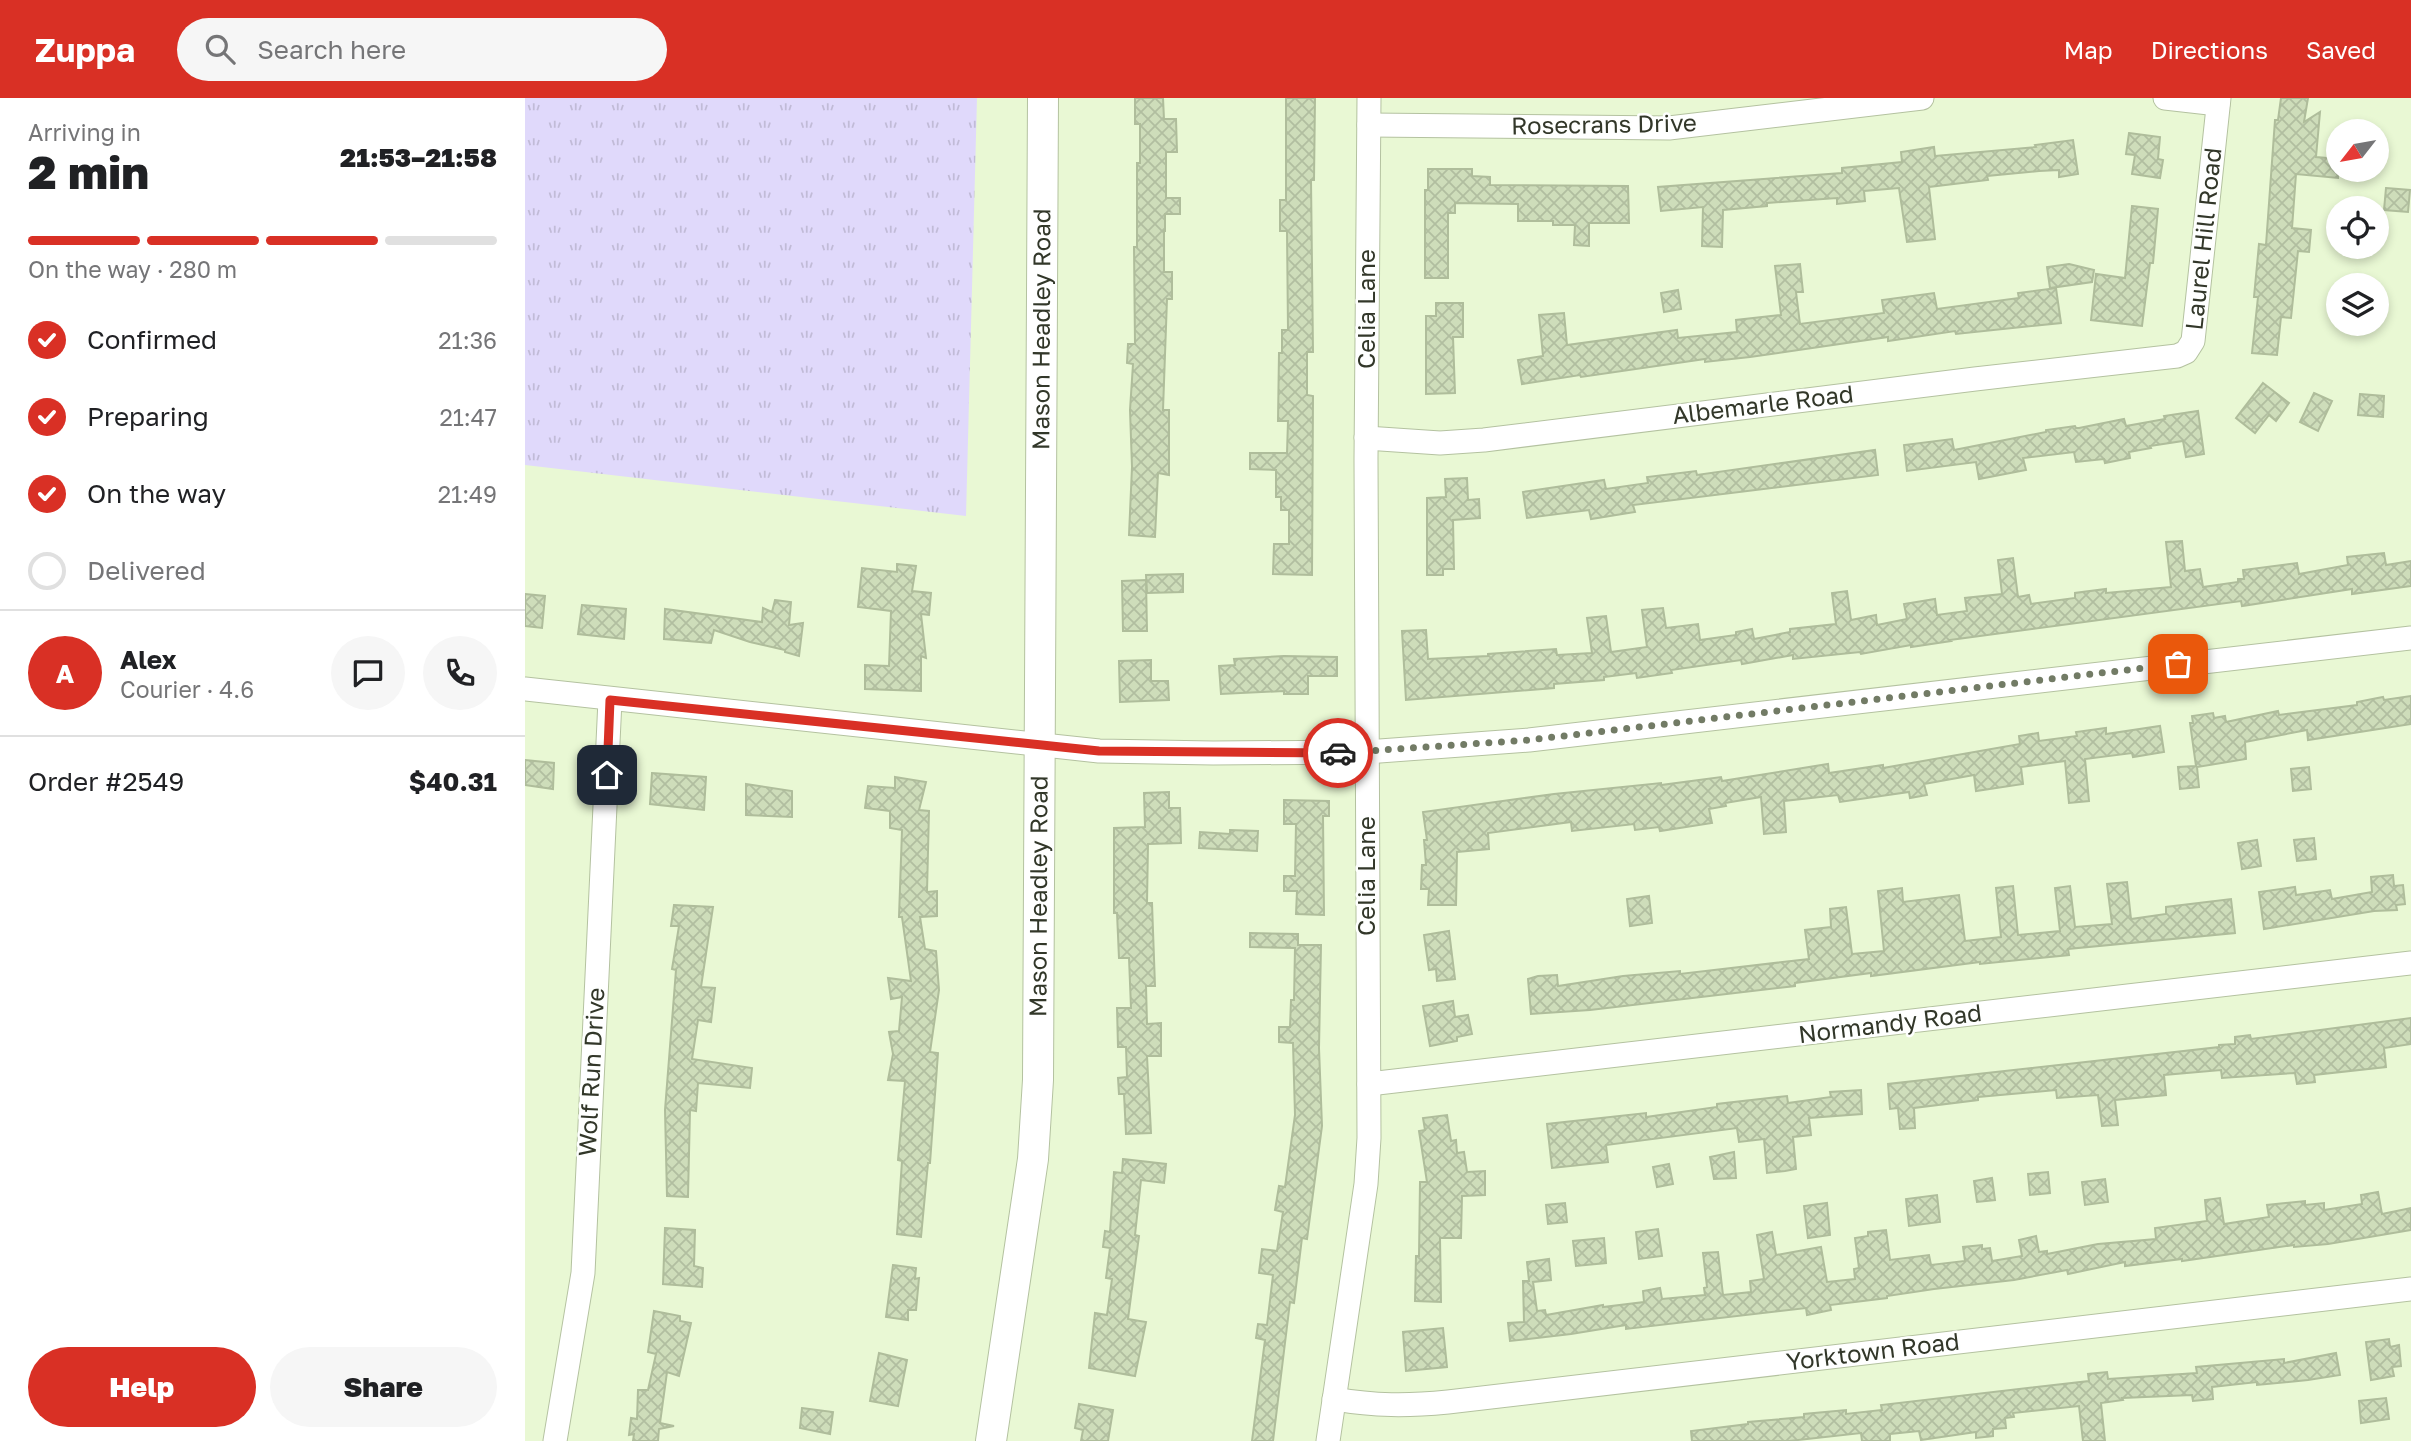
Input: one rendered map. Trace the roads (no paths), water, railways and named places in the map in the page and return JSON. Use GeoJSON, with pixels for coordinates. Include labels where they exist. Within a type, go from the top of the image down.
{"type":"FeatureCollection","features":[{"type":"Feature","properties":{"kind":"main road","name":"Mason Headley Road"},"geometry":{"type":"LineString","coordinates":[[991,1441],[1033,1159],[1038,1080],[1043,98]]}},
{"type":"Feature","properties":{"kind":"street","name":"Celia Lane"},"geometry":{"type":"LineString","coordinates":[[1328,1441],[1366,1184],[1369,1138],[1366,439],[1369,98]]}},
{"type":"Feature","properties":{"kind":"street","name":"Rosecrans Drive"},"geometry":{"type":"LineString","coordinates":[[1369,125],[1669,128],[1922,98]]}},
{"type":"Feature","properties":{"kind":"street"},"geometry":{"type":"LineString","coordinates":[[2165,98],[2218,101]]}},
{"type":"Feature","properties":{"kind":"street","name":"Laurel Hill Road"},"geometry":{"type":"LineString","coordinates":[[2160,359],[2186,352],[2193,341],[2218,101]]}},
{"type":"Feature","properties":{"kind":"street","name":"Albemarle Road"},"geometry":{"type":"LineString","coordinates":[[1366,439],[1440,443],[1484,440],[1975,379],[2160,359]]}},
{"type":"Feature","properties":{"kind":"street"},"geometry":{"type":"LineString","coordinates":[[525,689],[1099,751],[1366,752],[1529,740],[2411,638]]}},
{"type":"Feature","properties":{"kind":"street","name":"Wolf Run Drive"},"geometry":{"type":"LineString","coordinates":[[555,1441],[583,1273],[610,700]]}},
{"type":"Feature","properties":{"kind":"street","name":"Normandy Road"},"geometry":{"type":"LineString","coordinates":[[1369,1084],[2411,963]]}},
{"type":"Feature","properties":{"kind":"street","name":"Yorktown Road"},"geometry":{"type":"LineString","coordinates":[[1334,1399],[1374,1405],[1408,1406],[1448,1402],[2411,1289]]}}]}
